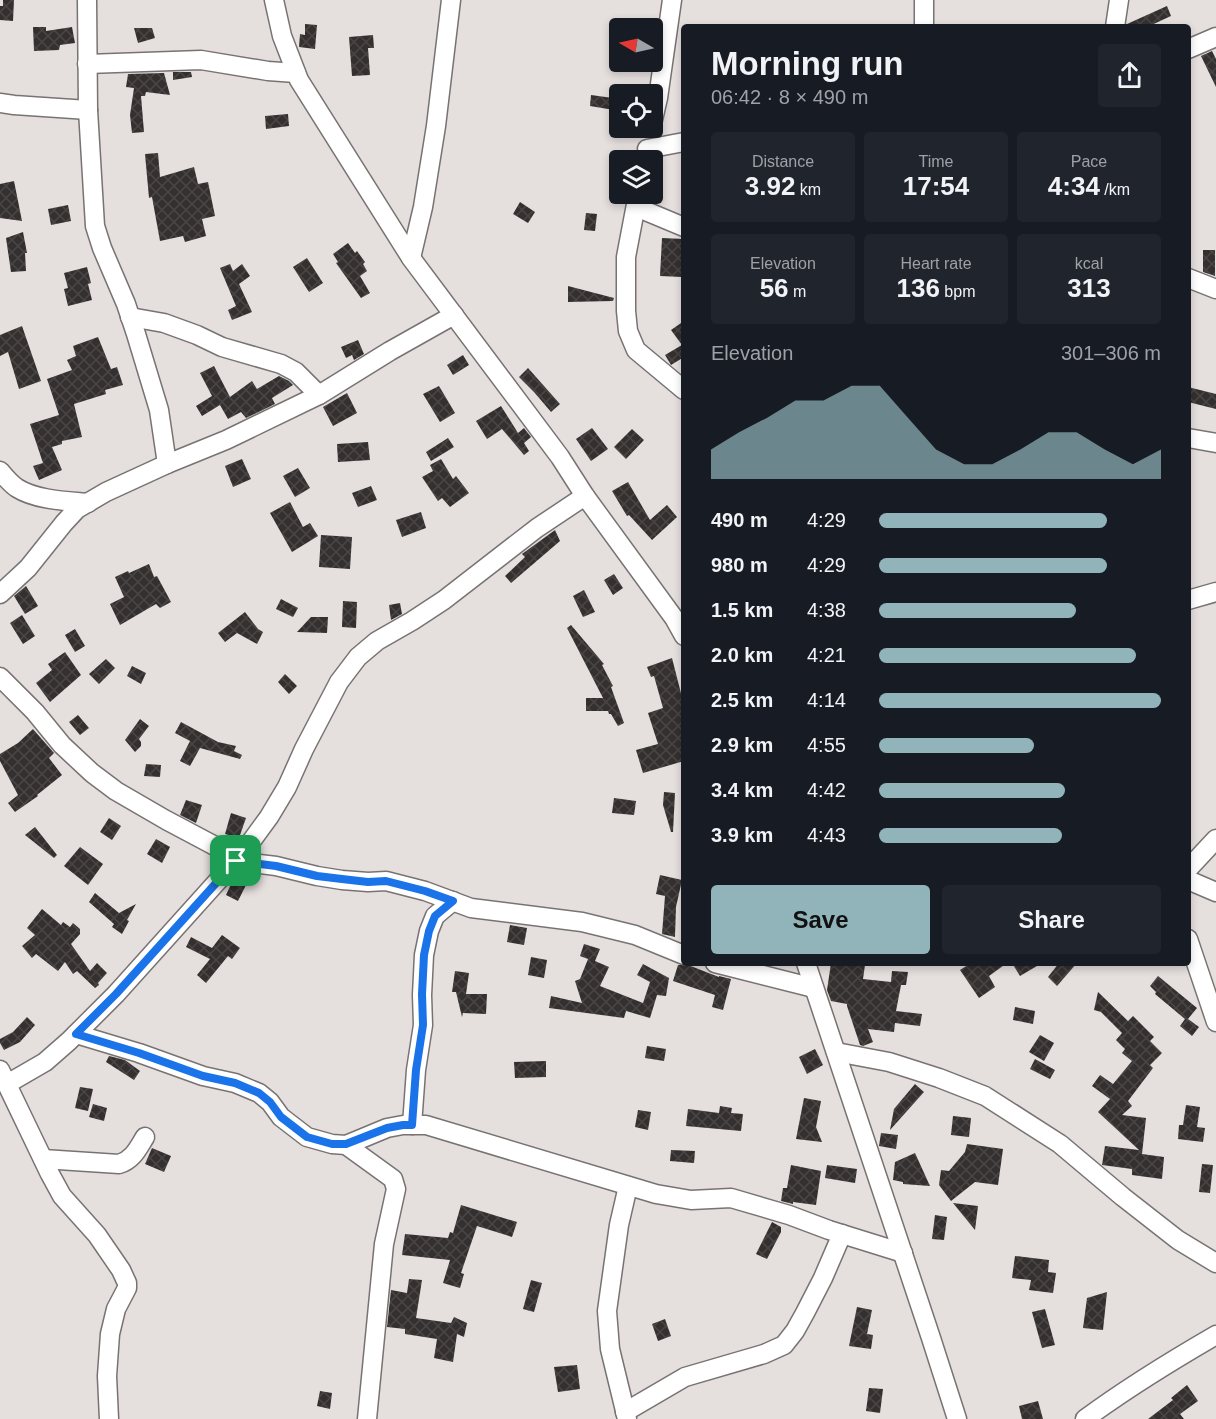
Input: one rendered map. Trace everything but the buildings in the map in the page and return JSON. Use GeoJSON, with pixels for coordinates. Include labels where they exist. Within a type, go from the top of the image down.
{"type":"FeatureCollection","features":[{"type":"Feature","properties":{"kind":"street"},"geometry":{"type":"LineString","coordinates":[[87,0],[88,110],[95,226],[126,304],[159,410],[167,464]]}},
{"type":"Feature","properties":{"kind":"street"},"geometry":{"type":"LineString","coordinates":[[274,0],[282,36],[299,80],[411,258],[560,457],[585,496],[681,627]]}},
{"type":"Feature","properties":{"kind":"street"},"geometry":{"type":"LineString","coordinates":[[411,258],[423,207],[436,126],[451,0]]}},
{"type":"Feature","properties":{"kind":"street"},"geometry":{"type":"LineString","coordinates":[[660,84],[672,0]]}},
{"type":"Feature","properties":{"kind":"street"},"geometry":{"type":"LineString","coordinates":[[924,0],[924,24]]}},
{"type":"Feature","properties":{"kind":"street"},"geometry":{"type":"LineString","coordinates":[[1115,24],[1119,0]]}},
{"type":"Feature","properties":{"kind":"street"},"geometry":{"type":"LineString","coordinates":[[1191,48],[1216,37]]}},
{"type":"Feature","properties":{"kind":"street"},"geometry":{"type":"LineString","coordinates":[[87,64],[201,60],[268,71],[297,73]]}},
{"type":"Feature","properties":{"kind":"street"},"geometry":{"type":"LineString","coordinates":[[0,103],[88,110]]}},
{"type":"Feature","properties":{"kind":"street"},"geometry":{"type":"LineString","coordinates":[[661,150],[681,143]]}},
{"type":"Feature","properties":{"kind":"street"},"geometry":{"type":"LineString","coordinates":[[636,204],[626,257],[628,331],[636,350],[680,381]]}},
{"type":"Feature","properties":{"kind":"street"},"geometry":{"type":"LineString","coordinates":[[644,204],[681,225]]}},
{"type":"Feature","properties":{"kind":"street"},"geometry":{"type":"LineString","coordinates":[[1191,279],[1216,289]]}},
{"type":"Feature","properties":{"kind":"street"},"geometry":{"type":"LineString","coordinates":[[0,594],[28,568],[77,509],[106,492],[167,464],[226,441],[319,395],[454,315]]}},
{"type":"Feature","properties":{"kind":"street"},"geometry":{"type":"LineString","coordinates":[[130,317],[165,323],[222,347],[281,364],[296,372],[319,395]]}},
{"type":"Feature","properties":{"kind":"street"},"geometry":{"type":"LineString","coordinates":[[1191,439],[1216,444]]}},
{"type":"Feature","properties":{"kind":"street"},"geometry":{"type":"LineString","coordinates":[[0,471],[16,488],[28,493],[50,499],[88,503]]}},
{"type":"Feature","properties":{"kind":"street"},"geometry":{"type":"LineString","coordinates":[[109,1419],[107,1376],[110,1334],[116,1309],[127,1288],[127,1283],[121,1270],[97,1235],[62,1196],[3,1077],[45,1062],[76,1034],[116,994],[239,857],[269,818],[288,787],[304,749],[339,682],[358,657],[377,641],[444,600],[537,528],[585,496]]}},
{"type":"Feature","properties":{"kind":"street"},"geometry":{"type":"LineString","coordinates":[[1191,599],[1216,592]]}},
{"type":"Feature","properties":{"kind":"street"},"geometry":{"type":"LineString","coordinates":[[0,677],[35,712],[62,745],[92,773],[166,820],[239,857],[317,876],[368,882],[386,881],[425,891],[471,908],[582,922],[635,935],[681,954]]}},
{"type":"Feature","properties":{"kind":"street"},"geometry":{"type":"LineString","coordinates":[[1191,866],[1216,839]]}},
{"type":"Feature","properties":{"kind":"street"},"geometry":{"type":"LineString","coordinates":[[1191,881],[1216,892]]}},
{"type":"Feature","properties":{"kind":"street"},"geometry":{"type":"LineString","coordinates":[[412,1125],[416,1070],[423,1025],[424,955],[435,916],[453,901]]}},
{"type":"Feature","properties":{"kind":"street"},"geometry":{"type":"LineString","coordinates":[[1191,948],[1216,1022]]}},
{"type":"Feature","properties":{"kind":"street"},"geometry":{"type":"LineString","coordinates":[[727,966],[814,988]]}},
{"type":"Feature","properties":{"kind":"street"},"geometry":{"type":"LineString","coordinates":[[807,966],[957,1419]]}},
{"type":"Feature","properties":{"kind":"street"},"geometry":{"type":"LineString","coordinates":[[76,1034],[203,1076],[235,1083],[259,1093],[270,1102],[281,1117],[307,1137],[332,1144],[346,1144],[387,1128],[426,1125],[656,1194],[691,1200],[731,1198],[903,1253]]}},
{"type":"Feature","properties":{"kind":"street"},"geometry":{"type":"LineString","coordinates":[[836,1052],[889,1062],[985,1096],[1060,1144],[1178,1240],[1216,1263]]}},
{"type":"Feature","properties":{"kind":"street"},"geometry":{"type":"LineString","coordinates":[[43,1159],[124,1163],[133,1157],[145,1137]]}},
{"type":"Feature","properties":{"kind":"street"},"geometry":{"type":"LineString","coordinates":[[346,1144],[393,1179],[396,1184],[384,1244],[367,1419]]}},
{"type":"Feature","properties":{"kind":"street"},"geometry":{"type":"LineString","coordinates":[[628,1186],[619,1225],[607,1311],[610,1349],[626,1415],[685,1377],[764,1354],[784,1345],[805,1314],[842,1234]]}},
{"type":"Feature","properties":{"kind":"street"},"geometry":{"type":"LineString","coordinates":[[1085,1419],[1168,1363],[1216,1335]]}},
{"type":"Feature","properties":{"kind":"route"},"geometry":{"type":"LineString","coordinates":[[236,861],[276,866],[317,876],[368,882],[386,881],[453,901],[435,916],[424,955],[423,1025],[416,1070],[412,1125],[387,1128],[346,1144],[332,1144],[307,1137],[281,1117],[270,1102],[259,1093],[235,1083],[203,1076],[76,1034],[116,994],[236,861]]}}]}
